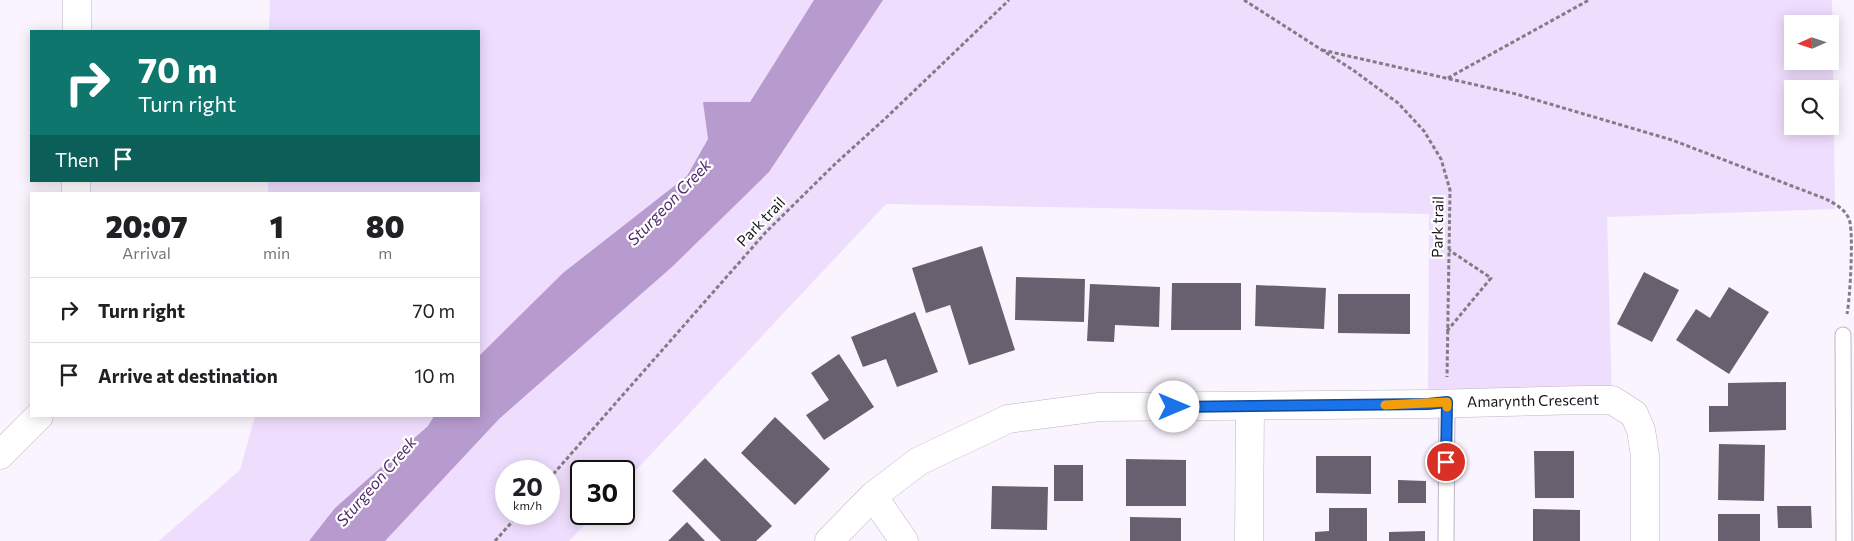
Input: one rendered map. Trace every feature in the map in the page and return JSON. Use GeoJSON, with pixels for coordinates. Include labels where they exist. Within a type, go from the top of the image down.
{"type":"FeatureCollection","features":[{"type":"Feature","properties":{"kind":"street"},"geometry":{"type":"LineString","coordinates":[[77,0],[77,30]]}},
{"type":"Feature","properties":{"kind":"street","name":"Amarynth Crescent"},"geometry":{"type":"LineString","coordinates":[[829,541],[873,496],[919,461],[1008,419],[1099,407],[1612,400],[1634,414],[1641,430],[1645,456],[1645,541]]}},
{"type":"Feature","properties":{"kind":"street"},"geometry":{"type":"LineString","coordinates":[[1249,541],[1250,406]]}},
{"type":"Feature","properties":{"kind":"street"},"geometry":{"type":"LineString","coordinates":[[0,455],[38,417]]}},
{"type":"Feature","properties":{"kind":"street"},"geometry":{"type":"LineString","coordinates":[[873,496],[904,541]]}},
{"type":"Feature","properties":{"kind":"lane"},"geometry":{"type":"LineString","coordinates":[[1842,335],[1844,541]]}},
{"type":"Feature","properties":{"kind":"lane"},"geometry":{"type":"LineString","coordinates":[[1446,541],[1447,402]]}},
{"type":"Feature","properties":{"kind":"path","name":"Park trail"},"geometry":{"type":"LineString","coordinates":[[560,466],[766,232],[835,164],[1009,0]]}},
{"type":"Feature","properties":{"kind":"path","name":"Park trail"},"geometry":{"type":"LineString","coordinates":[[1244,0],[1353,70],[1398,103],[1424,131],[1442,159],[1450,190],[1447,402]]}},
{"type":"Feature","properties":{"kind":"path"},"geometry":{"type":"LineString","coordinates":[[1448,78],[1588,0]]}},
{"type":"Feature","properties":{"kind":"path"},"geometry":{"type":"LineString","coordinates":[[1322,50],[1516,94],[1672,140],[1826,198],[1843,210],[1850,220],[1848,309],[1842,335]]}},
{"type":"Feature","properties":{"kind":"path"},"geometry":{"type":"LineString","coordinates":[[1447,331],[1491,278],[1449,250]]}},
{"type":"Feature","properties":{"kind":"path"},"geometry":{"type":"LineString","coordinates":[[495,541],[509,525]]}},
{"type":"Feature","properties":{"kind":"shaded area"},"geometry":{"type":"Polygon","coordinates":[[[270,0],[1832,0],[1832,15],[1784,15],[1784,70],[1833,70],[1833,80],[1784,80],[1784,135],[1834,135],[1835,209],[1607,217],[1612,400],[1428,404],[1429,214],[886,204],[635,471],[635,460],[570,460],[570,525],[584,525],[569,541],[159,541],[240,470],[255,417],[480,417],[480,192],[268,192],[268,182],[480,182],[480,30],[269,30],[270,0]]]}},
{"type":"Feature","properties":{"kind":"water","name":"Sturgeon Creek"},"geometry":{"type":"Polygon","coordinates":[[[814,0],[883,0],[769,172],[673,266],[499,419],[385,541],[309,541],[335,508],[428,426],[433,417],[480,417],[480,355],[563,273],[687,176],[708,139],[703,102],[750,102],[814,0]]]}},
{"type":"Feature","properties":{"kind":"building"},"geometry":{"type":"Polygon","coordinates":[[[982,246],[1015,350],[969,365],[950,305],[926,313],[912,268],[982,246]]]}},
{"type":"Feature","properties":{"kind":"building"},"geometry":{"type":"Polygon","coordinates":[[[1644,272],[1679,290],[1652,342],[1617,324],[1644,272]]]}},
{"type":"Feature","properties":{"kind":"building"},"geometry":{"type":"Polygon","coordinates":[[[1016,277],[1085,279],[1084,322],[1015,320],[1016,277]]]}},
{"type":"Feature","properties":{"kind":"building"},"geometry":{"type":"Polygon","coordinates":[[[1172,283],[1241,283],[1241,330],[1171,330],[1172,283]]]}},
{"type":"Feature","properties":{"kind":"building"},"geometry":{"type":"Polygon","coordinates":[[[1090,284],[1160,287],[1159,327],[1115,325],[1114,342],[1087,341],[1090,284]]]}},
{"type":"Feature","properties":{"kind":"building"},"geometry":{"type":"Polygon","coordinates":[[[1256,285],[1326,288],[1324,329],[1255,326],[1256,285]]]}},
{"type":"Feature","properties":{"kind":"building"},"geometry":{"type":"Polygon","coordinates":[[[1729,287],[1769,312],[1729,374],[1676,340],[1696,309],[1710,318],[1729,287]]]}},
{"type":"Feature","properties":{"kind":"building"},"geometry":{"type":"Polygon","coordinates":[[[1338,294],[1410,294],[1410,334],[1338,333],[1338,294]]]}},
{"type":"Feature","properties":{"kind":"building"},"geometry":{"type":"Polygon","coordinates":[[[915,312],[938,372],[897,387],[886,359],[863,367],[851,337],[915,312]]]}},
{"type":"Feature","properties":{"kind":"building"},"geometry":{"type":"Polygon","coordinates":[[[839,354],[874,407],[824,440],[806,415],[829,400],[811,373],[839,354]]]}},
{"type":"Feature","properties":{"kind":"building"},"geometry":{"type":"Polygon","coordinates":[[[1786,382],[1786,430],[1709,432],[1709,406],[1728,406],[1728,383],[1786,382]]]}},
{"type":"Feature","properties":{"kind":"building"},"geometry":{"type":"Polygon","coordinates":[[[775,417],[830,469],[795,505],[741,453],[775,417]]]}},
{"type":"Feature","properties":{"kind":"building"},"geometry":{"type":"Polygon","coordinates":[[[1719,444],[1765,445],[1764,501],[1718,500],[1719,444]]]}},
{"type":"Feature","properties":{"kind":"building"},"geometry":{"type":"Polygon","coordinates":[[[1534,451],[1574,451],[1574,498],[1535,498],[1534,451]]]}},
{"type":"Feature","properties":{"kind":"building"},"geometry":{"type":"Polygon","coordinates":[[[1316,456],[1371,456],[1371,494],[1316,493],[1316,456]]]}},
{"type":"Feature","properties":{"kind":"building"},"geometry":{"type":"Polygon","coordinates":[[[705,458],[772,526],[756,541],[721,541],[672,491],[705,458]]]}},
{"type":"Feature","properties":{"kind":"building"},"geometry":{"type":"Polygon","coordinates":[[[1126,459],[1186,460],[1186,506],[1126,506],[1126,459]]]}},
{"type":"Feature","properties":{"kind":"building"},"geometry":{"type":"Polygon","coordinates":[[[1054,465],[1083,465],[1083,501],[1054,501],[1054,465]]]}},
{"type":"Feature","properties":{"kind":"building"},"geometry":{"type":"Polygon","coordinates":[[[1398,480],[1426,481],[1426,503],[1398,503],[1398,480]]]}},
{"type":"Feature","properties":{"kind":"building"},"geometry":{"type":"Polygon","coordinates":[[[992,486],[1048,487],[1047,530],[991,529],[992,486]]]}},
{"type":"Feature","properties":{"kind":"building"},"geometry":{"type":"Polygon","coordinates":[[[1777,506],[1811,506],[1812,528],[1778,528],[1777,506]]]}},
{"type":"Feature","properties":{"kind":"building"},"geometry":{"type":"Polygon","coordinates":[[[1329,508],[1367,508],[1367,541],[1315,541],[1315,532],[1329,531],[1329,508]]]}},
{"type":"Feature","properties":{"kind":"building"},"geometry":{"type":"Polygon","coordinates":[[[1533,509],[1580,510],[1580,541],[1533,541],[1533,509]]]}},
{"type":"Feature","properties":{"kind":"building"},"geometry":{"type":"Polygon","coordinates":[[[1718,514],[1760,514],[1760,541],[1718,541],[1718,514]]]}},
{"type":"Feature","properties":{"kind":"building"},"geometry":{"type":"Polygon","coordinates":[[[1130,517],[1181,518],[1181,541],[1130,541],[1130,517]]]}},
{"type":"Feature","properties":{"kind":"building"},"geometry":{"type":"Polygon","coordinates":[[[687,522],[705,541],[668,541],[687,522]]]}},
{"type":"Feature","properties":{"kind":"building"},"geometry":{"type":"Polygon","coordinates":[[[1425,531],[1425,541],[1389,541],[1389,532],[1425,531]]]}},
{"type":"Feature","properties":{"kind":"slow traffic"},"geometry":{"type":"LineString","coordinates":[[1385,405],[1447,402],[1447,407]]}},
{"type":"Feature","properties":{"kind":"route"},"geometry":{"type":"LineString","coordinates":[[1174,407],[1428,404],[1447,402],[1446,462]]}}]}
